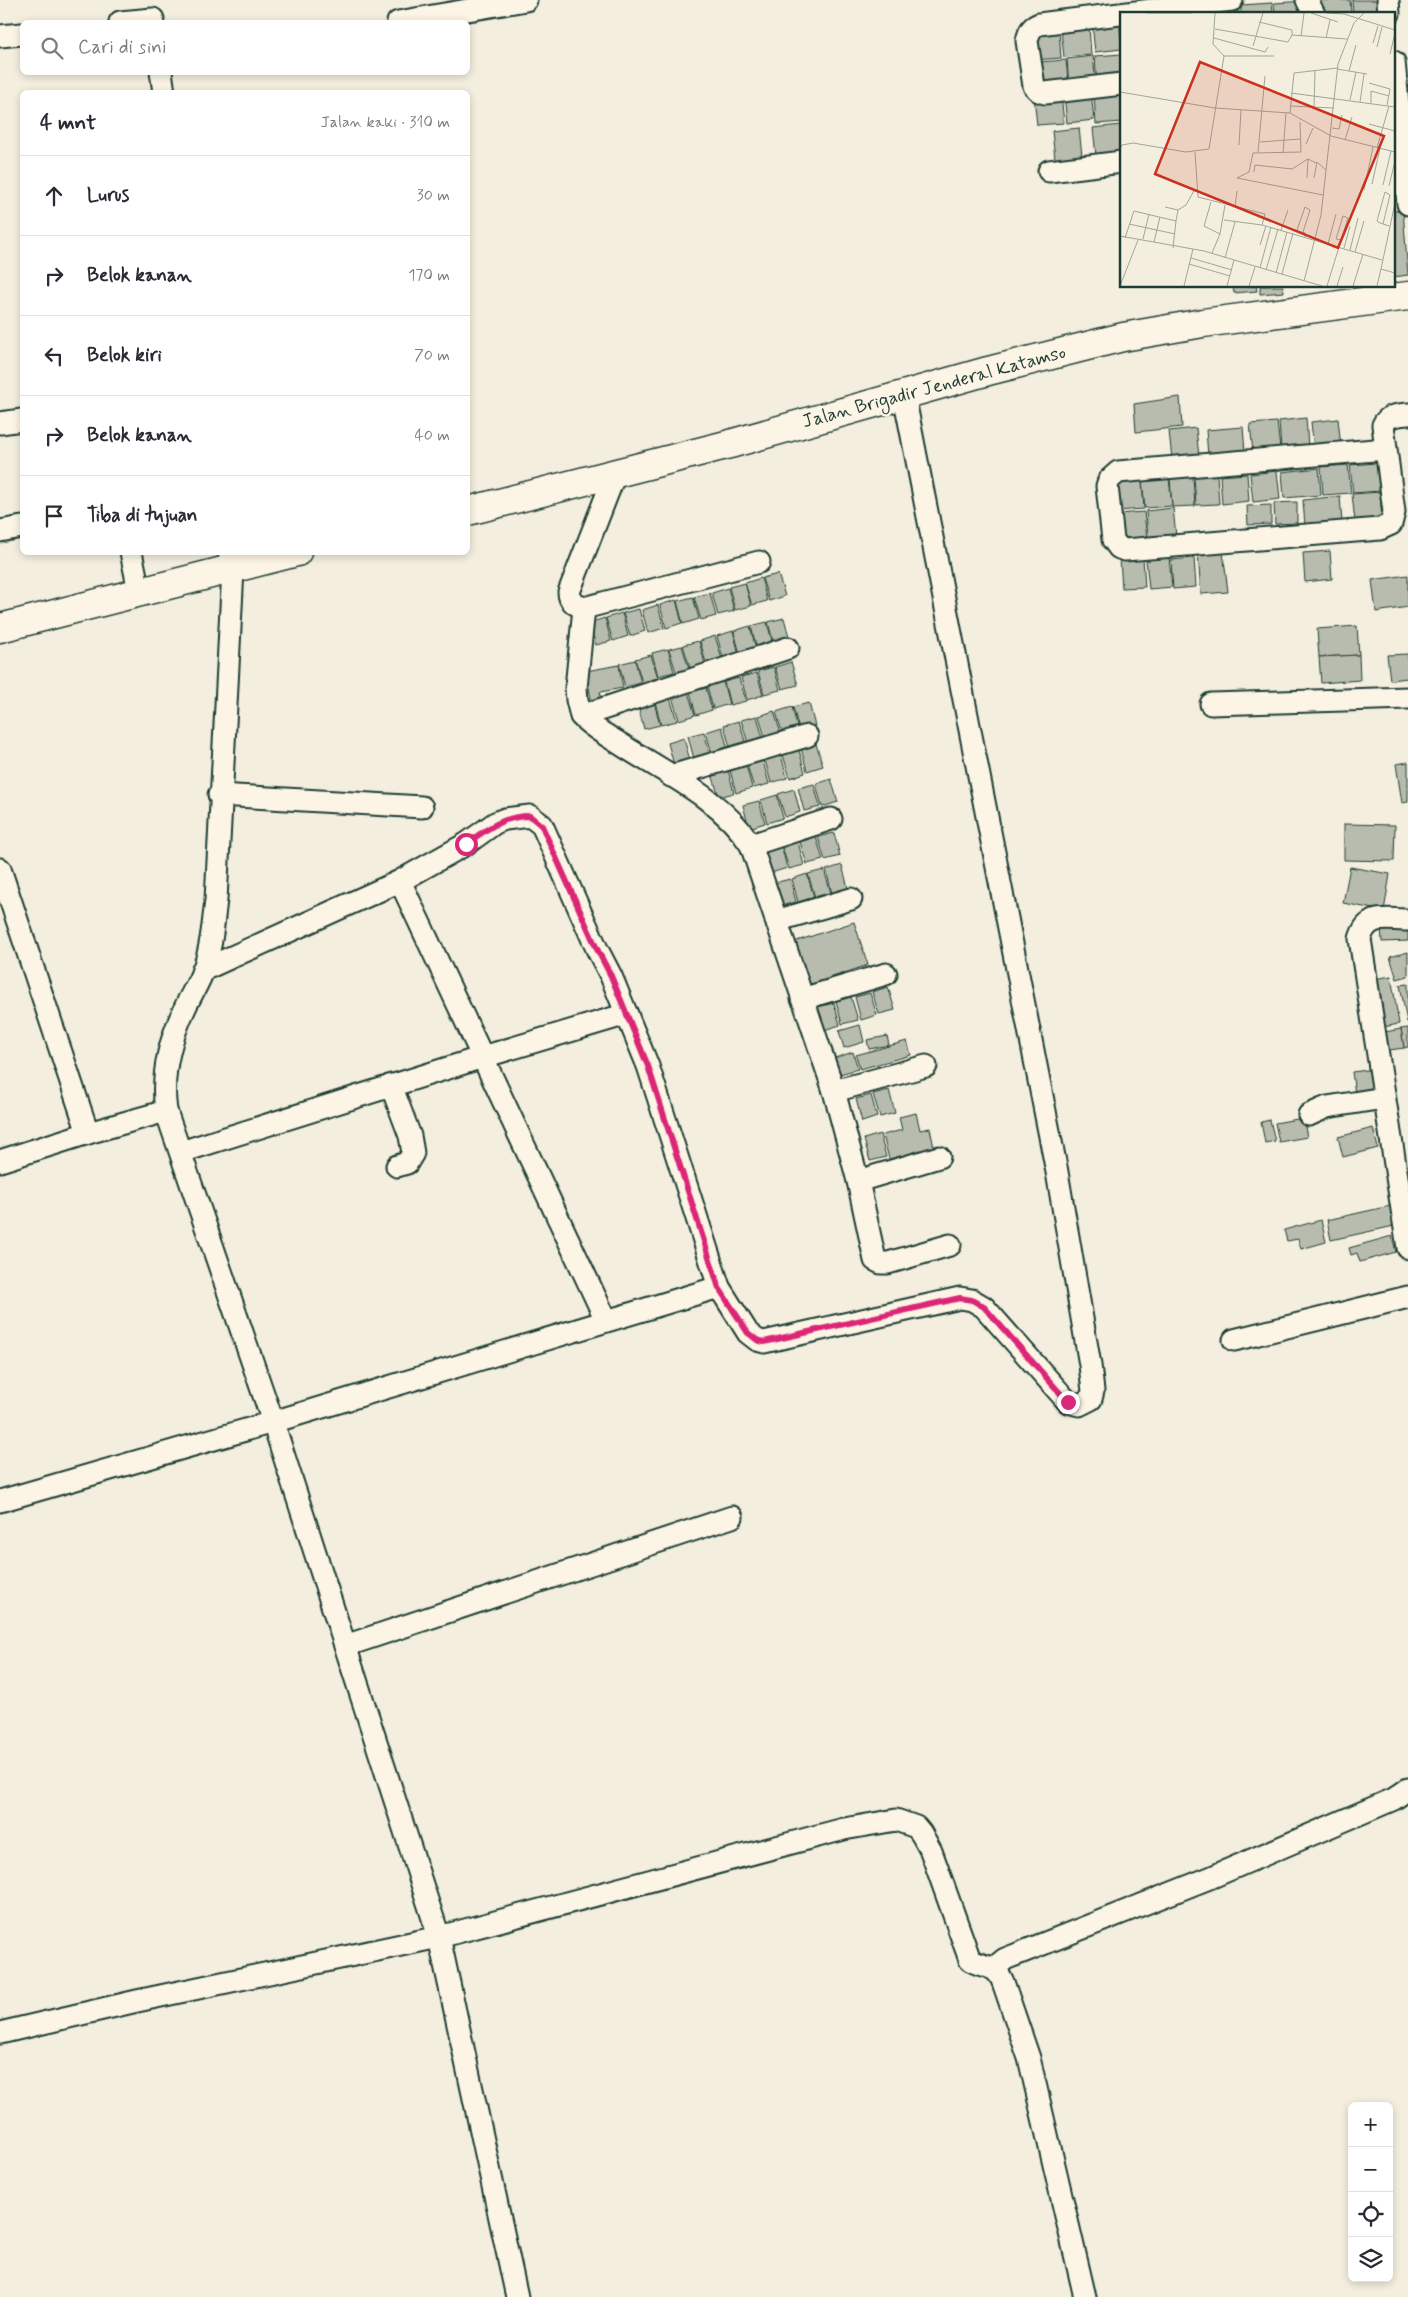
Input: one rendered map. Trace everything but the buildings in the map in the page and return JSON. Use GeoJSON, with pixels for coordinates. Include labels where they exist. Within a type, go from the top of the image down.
{"type":"FeatureCollection","features":[{"type":"Feature","properties":{"kind":"main road","name":"Jalan Brigadir Jenderal Katamso"},"geometry":{"type":"LineString","coordinates":[[470,510],[615,474],[1043,356],[1131,335],[1203,323],[1408,296]]}},
{"type":"Feature","properties":{"kind":"main road"},"geometry":{"type":"LineString","coordinates":[[0,628],[139,591],[231,560],[277,555]]}},
{"type":"Feature","properties":{"kind":"street"},"geometry":{"type":"LineString","coordinates":[[410,20],[526,0]]}},
{"type":"Feature","properties":{"kind":"street"},"geometry":{"type":"LineString","coordinates":[[1136,12],[1232,0]]}},
{"type":"Feature","properties":{"kind":"street"},"geometry":{"type":"LineString","coordinates":[[1307,0],[1313,12]]}},
{"type":"Feature","properties":{"kind":"street"},"geometry":{"type":"LineString","coordinates":[[128,20],[153,14]]}},
{"type":"Feature","properties":{"kind":"street"},"geometry":{"type":"LineString","coordinates":[[1120,14],[1039,24],[1033,27],[1027,41],[1034,86],[1045,94],[1120,84]]}},
{"type":"Feature","properties":{"kind":"street"},"geometry":{"type":"LineString","coordinates":[[0,36],[20,34]]}},
{"type":"Feature","properties":{"kind":"street"},"geometry":{"type":"LineString","coordinates":[[161,75],[164,90]]}},
{"type":"Feature","properties":{"kind":"street"},"geometry":{"type":"LineString","coordinates":[[1396,96],[1398,129],[1408,204]]}},
{"type":"Feature","properties":{"kind":"street"},"geometry":{"type":"LineString","coordinates":[[1049,171],[1120,162]]}},
{"type":"Feature","properties":{"kind":"street"},"geometry":{"type":"LineString","coordinates":[[203,970],[400,881],[466,844],[495,823],[518,816],[530,816],[542,826],[627,1014],[648,1066],[719,1288],[748,1333],[757,1340],[764,1342],[960,1298],[972,1300],[984,1307],[1068,1402],[1073,1405],[1084,1404],[1091,1399],[1093,1391],[1057,1172],[904,394]]}},
{"type":"Feature","properties":{"kind":"street"},"geometry":{"type":"LineString","coordinates":[[1386,448],[1118,472],[1109,480],[1107,486],[1113,540],[1120,548],[1125,550],[1380,529],[1391,524],[1394,519],[1386,448],[1383,425],[1386,419],[1393,415],[1408,414]]}},
{"type":"Feature","properties":{"kind":"street"},"geometry":{"type":"LineString","coordinates":[[0,423],[20,420]]}},
{"type":"Feature","properties":{"kind":"street"},"geometry":{"type":"LineString","coordinates":[[615,474],[570,592],[569,596],[574,604],[584,608],[759,562]]}},
{"type":"Feature","properties":{"kind":"street"},"geometry":{"type":"LineString","coordinates":[[0,531],[20,527]]}},
{"type":"Feature","properties":{"kind":"street"},"geometry":{"type":"LineString","coordinates":[[132,555],[139,591]]}},
{"type":"Feature","properties":{"kind":"street"},"geometry":{"type":"LineString","coordinates":[[231,560],[216,900],[209,951],[203,970],[170,1044],[165,1074],[164,1096],[166,1111],[273,1422],[439,1937],[517,2297]]}},
{"type":"Feature","properties":{"kind":"street"},"geometry":{"type":"LineString","coordinates":[[584,608],[576,688],[577,700],[582,716],[587,722],[729,816],[740,827],[751,845],[834,1091],[858,1181],[875,1260],[881,1264],[888,1263],[950,1245]]}},
{"type":"Feature","properties":{"kind":"street"},"geometry":{"type":"LineString","coordinates":[[582,716],[788,648]]}},
{"type":"Feature","properties":{"kind":"street"},"geometry":{"type":"LineString","coordinates":[[1212,704],[1408,698]]}},
{"type":"Feature","properties":{"kind":"street"},"geometry":{"type":"LineString","coordinates":[[670,776],[807,736]]}},
{"type":"Feature","properties":{"kind":"street"},"geometry":{"type":"LineString","coordinates":[[220,795],[422,807]]}},
{"type":"Feature","properties":{"kind":"street"},"geometry":{"type":"LineString","coordinates":[[751,845],[832,819]]}},
{"type":"Feature","properties":{"kind":"street"},"geometry":{"type":"LineString","coordinates":[[1,874],[88,1133]]}},
{"type":"Feature","properties":{"kind":"street"},"geometry":{"type":"LineString","coordinates":[[400,881],[606,1320]]}},
{"type":"Feature","properties":{"kind":"street"},"geometry":{"type":"LineString","coordinates":[[776,921],[851,899]]}},
{"type":"Feature","properties":{"kind":"street"},"geometry":{"type":"LineString","coordinates":[[1408,920],[1376,920],[1369,922],[1362,930],[1360,939],[1408,1248]]}},
{"type":"Feature","properties":{"kind":"street"},"geometry":{"type":"LineString","coordinates":[[802,999],[886,974]]}},
{"type":"Feature","properties":{"kind":"street"},"geometry":{"type":"LineString","coordinates":[[181,1152],[391,1085],[627,1014]]}},
{"type":"Feature","properties":{"kind":"street"},"geometry":{"type":"LineString","coordinates":[[834,1091],[926,1066]]}},
{"type":"Feature","properties":{"kind":"street"},"geometry":{"type":"LineString","coordinates":[[391,1085],[410,1136],[413,1153],[407,1163],[397,1166]]}},
{"type":"Feature","properties":{"kind":"street"},"geometry":{"type":"LineString","coordinates":[[1309,1115],[1327,1107],[1384,1098]]}},
{"type":"Feature","properties":{"kind":"street"},"geometry":{"type":"LineString","coordinates":[[0,1161],[166,1111]]}},
{"type":"Feature","properties":{"kind":"street"},"geometry":{"type":"LineString","coordinates":[[858,1181],[939,1156]]}},
{"type":"Feature","properties":{"kind":"street"},"geometry":{"type":"LineString","coordinates":[[0,1501],[273,1422],[606,1320],[719,1288]]}},
{"type":"Feature","properties":{"kind":"street"},"geometry":{"type":"LineString","coordinates":[[1234,1340],[1408,1297]]}},
{"type":"Feature","properties":{"kind":"street"},"geometry":{"type":"LineString","coordinates":[[345,1646],[732,1517]]}},
{"type":"Feature","properties":{"kind":"street"},"geometry":{"type":"LineString","coordinates":[[986,1966],[1212,1877],[1403,1798]]}},
{"type":"Feature","properties":{"kind":"street"},"geometry":{"type":"LineString","coordinates":[[0,2033],[137,2001],[439,1937],[844,1829],[896,1820],[916,1827],[931,1851],[970,1960],[999,1973],[1003,1982],[1028,2058],[1086,2297]]}},
{"type":"Feature","properties":{"kind":"route"},"geometry":{"type":"LineString","coordinates":[[466,844],[495,823],[505,819],[530,816],[542,826],[570,891],[611,976],[648,1066],[719,1288],[753,1338],[764,1342],[960,1298],[972,1300],[984,1307],[1068,1402]]}}]}
